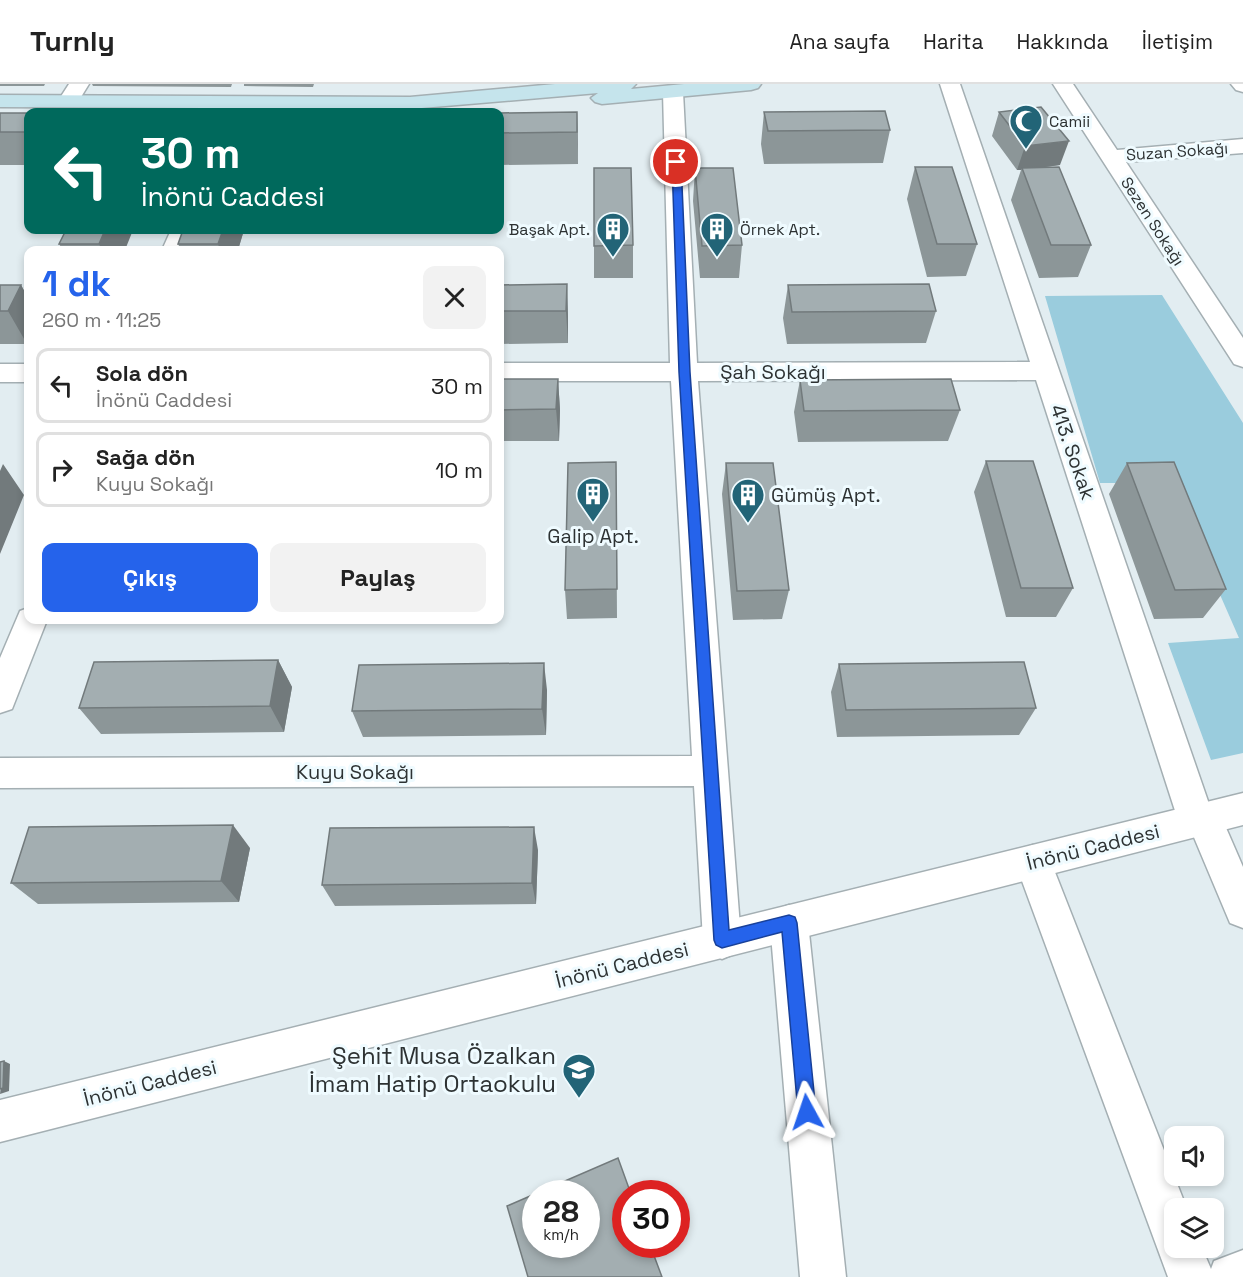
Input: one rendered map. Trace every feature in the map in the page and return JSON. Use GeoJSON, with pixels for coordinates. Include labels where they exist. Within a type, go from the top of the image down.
{"type":"FeatureCollection","features":[{"type":"Feature","properties":{"kind":"main road"},"geometry":{"type":"LineString","coordinates":[[0,101],[74,92],[410,103],[626,84]]}},
{"type":"Feature","properties":{"kind":"main road"},"geometry":{"type":"LineString","coordinates":[[491,108],[751,84]]}},
{"type":"Feature","properties":{"kind":"main road"},"geometry":{"type":"LineString","coordinates":[[0,115],[24,115]]}},
{"type":"Feature","properties":{"kind":"street","name":"413. Sokak"},"geometry":{"type":"LineString","coordinates":[[950,84],[1200,819],[1243,910]]}},
{"type":"Feature","properties":{"kind":"street","name":"Sezen Sokağı"},"geometry":{"type":"LineString","coordinates":[[1063,84],[1243,358]]}},
{"type":"Feature","properties":{"kind":"street"},"geometry":{"type":"LineString","coordinates":[[674,92],[684,372],[722,940]]}},
{"type":"Feature","properties":{"kind":"street","name":"Suzan Sokağı"},"geometry":{"type":"LineString","coordinates":[[1110,156],[1243,146]]}},
{"type":"Feature","properties":{"kind":"street","name":"Şah Sokağı"},"geometry":{"type":"LineString","coordinates":[[504,372],[1046,371]]}},
{"type":"Feature","properties":{"kind":"street"},"geometry":{"type":"LineString","coordinates":[[0,373],[24,373]]}},
{"type":"Feature","properties":{"kind":"street"},"geometry":{"type":"LineString","coordinates":[[0,699],[29,624]]}},
{"type":"Feature","properties":{"kind":"street","name":"Kuyu Sokağı"},"geometry":{"type":"LineString","coordinates":[[0,773],[711,771]]}},
{"type":"Feature","properties":{"kind":"street","name":"İnönü Caddesi"},"geometry":{"type":"LineString","coordinates":[[0,1121],[1243,809]]}},
{"type":"Feature","properties":{"kind":"street"},"geometry":{"type":"LineString","coordinates":[[1033,862],[1164,1207]]}},
{"type":"Feature","properties":{"kind":"street"},"geometry":{"type":"LineString","coordinates":[[789,923],[823,1277]]}},
{"type":"Feature","properties":{"kind":"street"},"geometry":{"type":"LineString","coordinates":[[1184,1258],[1191,1277]]}},
{"type":"Feature","properties":{"kind":"street"},"geometry":{"type":"LineString","coordinates":[[1230,1277],[1243,1273]]}},
{"type":"Feature","properties":{"kind":"shaded area"},"geometry":{"type":"Polygon","coordinates":[[[1162,295],[1243,423],[1243,753],[1211,760],[1168,643],[1239,638],[1171,483],[1100,483],[1045,296],[1162,295]]]}},
{"type":"Feature","properties":{"kind":"building"},"geometry":{"type":"Polygon","coordinates":[[[1041,107],[1069,141],[1025,146],[999,112],[1041,107]]]}},
{"type":"Feature","properties":{"kind":"building"},"geometry":{"type":"Polygon","coordinates":[[[885,111],[890,130],[768,131],[764,112],[885,111]]]}},
{"type":"Feature","properties":{"kind":"building"},"geometry":{"type":"Polygon","coordinates":[[[577,112],[577,132],[504,133],[504,113],[577,112]]]}},
{"type":"Feature","properties":{"kind":"building"},"geometry":{"type":"Polygon","coordinates":[[[0,113],[24,113],[24,132],[0,132],[0,113]]]}},
{"type":"Feature","properties":{"kind":"building"},"geometry":{"type":"Polygon","coordinates":[[[915,167],[952,167],[977,244],[937,244],[915,167]]]}},
{"type":"Feature","properties":{"kind":"building"},"geometry":{"type":"Polygon","coordinates":[[[1059,167],[1091,245],[1051,245],[1022,168],[1059,167]]]}},
{"type":"Feature","properties":{"kind":"building"},"geometry":{"type":"Polygon","coordinates":[[[594,168],[631,168],[633,245],[594,246],[594,168]]]}},
{"type":"Feature","properties":{"kind":"building"},"geometry":{"type":"Polygon","coordinates":[[[695,168],[733,168],[742,245],[702,246],[695,168]]]}},
{"type":"Feature","properties":{"kind":"building"},"geometry":{"type":"Polygon","coordinates":[[[64,234],[103,234],[99,244],[59,244],[64,234]]]}},
{"type":"Feature","properties":{"kind":"building"},"geometry":{"type":"Polygon","coordinates":[[[182,234],[222,234],[218,244],[178,244],[182,234]]]}},
{"type":"Feature","properties":{"kind":"building"},"geometry":{"type":"Polygon","coordinates":[[[567,284],[566,311],[504,311],[504,285],[567,284]]]}},
{"type":"Feature","properties":{"kind":"building"},"geometry":{"type":"Polygon","coordinates":[[[929,284],[936,311],[792,312],[788,285],[929,284]]]}},
{"type":"Feature","properties":{"kind":"building"},"geometry":{"type":"Polygon","coordinates":[[[0,285],[21,285],[8,311],[0,311],[0,285]]]}},
{"type":"Feature","properties":{"kind":"building"},"geometry":{"type":"Polygon","coordinates":[[[504,379],[558,379],[556,409],[504,410],[504,379]]]}},
{"type":"Feature","properties":{"kind":"building"},"geometry":{"type":"Polygon","coordinates":[[[951,379],[960,410],[804,411],[800,380],[951,379]]]}},
{"type":"Feature","properties":{"kind":"building"},"geometry":{"type":"Polygon","coordinates":[[[986,461],[1033,461],[1073,588],[1021,588],[986,461]]]}},
{"type":"Feature","properties":{"kind":"building"},"geometry":{"type":"Polygon","coordinates":[[[616,462],[617,589],[565,590],[568,463],[616,462]]]}},
{"type":"Feature","properties":{"kind":"building"},"geometry":{"type":"Polygon","coordinates":[[[1174,462],[1226,589],[1175,590],[1127,463],[1174,462]]]}},
{"type":"Feature","properties":{"kind":"building"},"geometry":{"type":"Polygon","coordinates":[[[726,463],[773,463],[789,590],[737,591],[726,463]]]}},
{"type":"Feature","properties":{"kind":"building"},"geometry":{"type":"Polygon","coordinates":[[[278,660],[270,706],[79,708],[94,662],[278,660]]]}},
{"type":"Feature","properties":{"kind":"building"},"geometry":{"type":"Polygon","coordinates":[[[1024,662],[1036,708],[846,710],[839,664],[1024,662]]]}},
{"type":"Feature","properties":{"kind":"building"},"geometry":{"type":"Polygon","coordinates":[[[544,663],[542,709],[352,711],[359,665],[544,663]]]}},
{"type":"Feature","properties":{"kind":"building"},"geometry":{"type":"Polygon","coordinates":[[[233,825],[221,881],[11,883],[29,827],[233,825]]]}},
{"type":"Feature","properties":{"kind":"building"},"geometry":{"type":"Polygon","coordinates":[[[534,827],[532,883],[322,885],[330,828],[534,827]]]}},
{"type":"Feature","properties":{"kind":"building"},"geometry":{"type":"Polygon","coordinates":[[[4,1061],[3,1088],[0,1089],[0,1062],[4,1061]]]}},
{"type":"Feature","properties":{"kind":"building"},"geometry":{"type":"Polygon","coordinates":[[[618,1158],[626,1180],[612,1180],[612,1258],[655,1258],[662,1277],[528,1277],[522,1258],[600,1258],[600,1180],[567,1180],[618,1158]]]}},
{"type":"Feature","properties":{"kind":"building"},"geometry":{"type":"Polygon","coordinates":[[[522,1200],[522,1257],[507,1206],[522,1200]]]}},
{"type":"Feature","properties":{"kind":"place","name":"Camii"},"geometry":{"type":"Point","coordinates":[1026,150]}},
{"type":"Feature","properties":{"kind":"place","name":"Başak Apt."},"geometry":{"type":"Point","coordinates":[613,258]}},
{"type":"Feature","properties":{"kind":"place","name":"Örnek Apt."},"geometry":{"type":"Point","coordinates":[717,258]}},
{"type":"Feature","properties":{"kind":"place","name":"Galip Apt."},"geometry":{"type":"Point","coordinates":[593,523]}},
{"type":"Feature","properties":{"kind":"place","name":"Gümüş Apt."},"geometry":{"type":"Point","coordinates":[748,524]}},
{"type":"Feature","properties":{"kind":"place","name":"Şehit Musa Özalkan İmam Hatip Ortaokulu"},"geometry":{"type":"Point","coordinates":[579,1099]}},
{"type":"Feature","properties":{"kind":"route"},"geometry":{"type":"LineString","coordinates":[[676,162],[684,372],[722,940],[789,923],[807,1112]]}}]}
